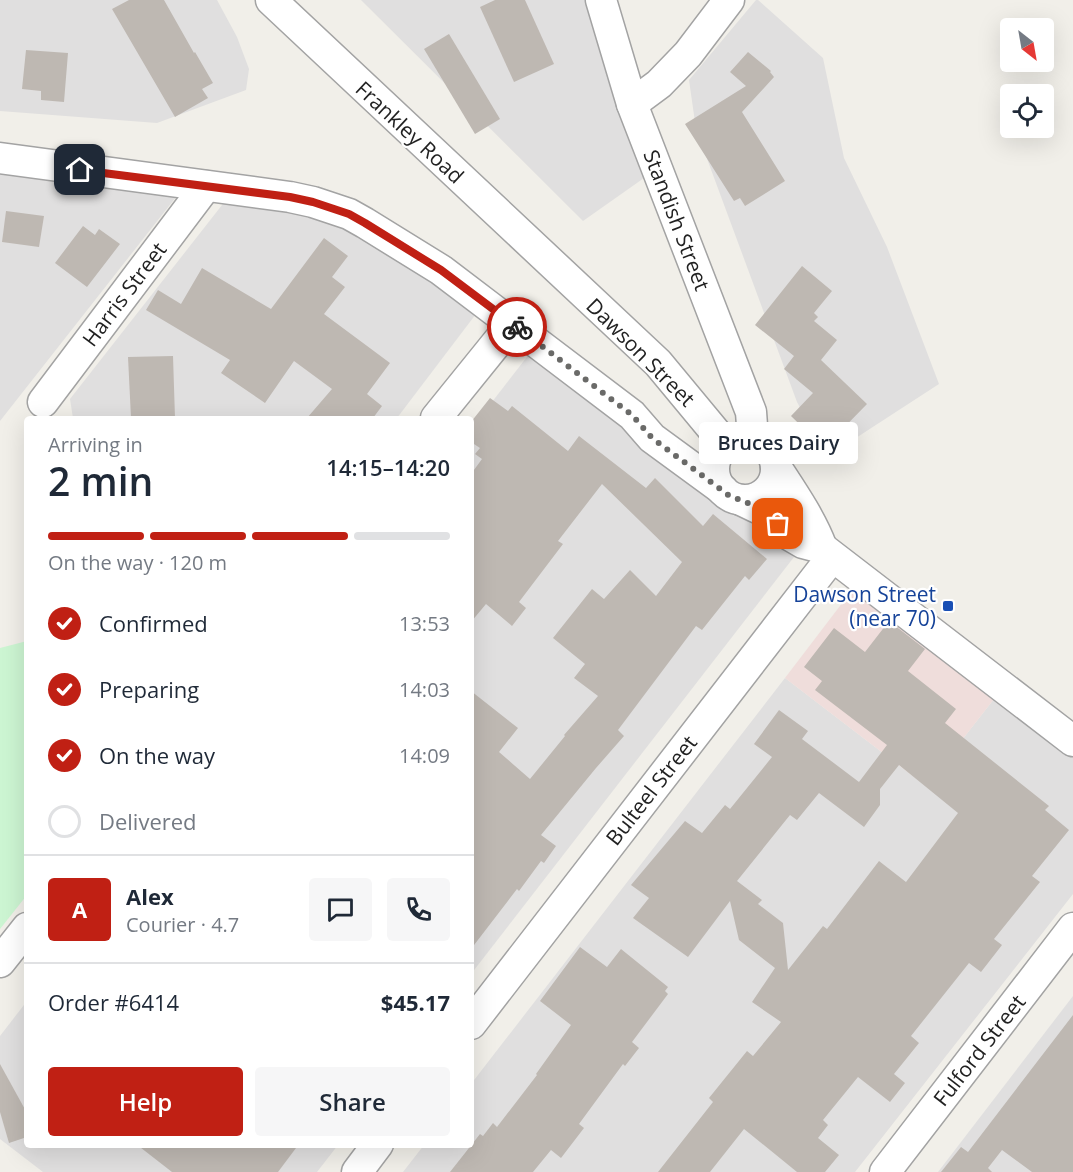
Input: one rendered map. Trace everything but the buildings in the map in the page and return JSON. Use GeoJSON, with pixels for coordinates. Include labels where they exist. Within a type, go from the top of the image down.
{"type":"FeatureCollection","features":[{"type":"Feature","properties":{"kind":"street","name":"Frankley Road"},"geometry":{"type":"LineString","coordinates":[[271,0],[550,263]]}},
{"type":"Feature","properties":{"kind":"street","name":"Standish Street"},"geometry":{"type":"LineString","coordinates":[[601,0],[632,104],[751,412],[733,445]]}},
{"type":"Feature","properties":{"kind":"street"},"geometry":{"type":"LineString","coordinates":[[632,104],[659,84],[688,54],[729,0]]}},
{"type":"Feature","properties":{"kind":"street"},"geometry":{"type":"LineString","coordinates":[[0,158],[313,202],[349,214],[441,270],[632,415],[652,438],[732,495],[766,512],[791,536],[827,552],[1073,741]]}},
{"type":"Feature","properties":{"kind":"street","name":"Harris Street"},"geometry":{"type":"LineString","coordinates":[[43,402],[206,186]]}},
{"type":"Feature","properties":{"kind":"street","name":"Dawson Street"},"geometry":{"type":"LineString","coordinates":[[550,263],[658,363],[733,445]]}},
{"type":"Feature","properties":{"kind":"street"},"geometry":{"type":"LineString","coordinates":[[438,416],[512,324]]}},
{"type":"Feature","properties":{"kind":"street"},"geometry":{"type":"LineString","coordinates":[[632,415],[679,437],[733,445],[762,443],[774,458],[776,468],[772,484],[759,497],[750,500],[732,495],[717,482],[715,461],[733,445]]}},
{"type":"Feature","properties":{"kind":"street"},"geometry":{"type":"LineString","coordinates":[[776,468],[827,552]]}},
{"type":"Feature","properties":{"kind":"street","name":"Bulteel Street"},"geometry":{"type":"LineString","coordinates":[[474,1020],[827,552]]}},
{"type":"Feature","properties":{"kind":"street","name":"Fulford Street"},"geometry":{"type":"LineString","coordinates":[[885,1172],[1073,928]]}},
{"type":"Feature","properties":{"kind":"street"},"geometry":{"type":"LineString","coordinates":[[0,962],[24,932]]}},
{"type":"Feature","properties":{"kind":"street"},"geometry":{"type":"LineString","coordinates":[[357,1172],[375,1148]]}},
{"type":"Feature","properties":{"kind":"shaded area"},"geometry":{"type":"Polygon","coordinates":[[[0,0],[217,0],[237,37],[249,69],[246,90],[157,123],[0,111],[0,0]]]}},
{"type":"Feature","properties":{"kind":"shaded area"},"geometry":{"type":"Polygon","coordinates":[[[361,0],[596,0],[644,178],[583,221],[361,0]]]}},
{"type":"Feature","properties":{"kind":"shaded area"},"geometry":{"type":"Polygon","coordinates":[[[756,0],[823,58],[844,158],[887,247],[939,384],[842,447],[818,441],[797,402],[696,129],[689,80],[756,0]]]}},
{"type":"Feature","properties":{"kind":"shaded area"},"geometry":{"type":"Polygon","coordinates":[[[0,160],[187,183],[0,421],[0,160]]]}},
{"type":"Feature","properties":{"kind":"shaded area"},"geometry":{"type":"Polygon","coordinates":[[[233,191],[360,216],[479,310],[399,416],[73,416],[70,399],[233,191]]]}},
{"type":"Feature","properties":{"kind":"shaded area"},"geometry":{"type":"Polygon","coordinates":[[[530,353],[794,557],[474,970],[474,425],[530,353]]]}},
{"type":"Feature","properties":{"kind":"shaded area"},"geometry":{"type":"Polygon","coordinates":[[[859,581],[1001,690],[926,786],[785,678],[859,581]]]}},
{"type":"Feature","properties":{"kind":"shaded area"},"geometry":{"type":"Polygon","coordinates":[[[785,678],[926,786],[1001,690],[1073,753],[1073,894],[855,1172],[403,1172],[422,1148],[474,1148],[474,1080],[785,678]]]}},
{"type":"Feature","properties":{"kind":"shaded area"},"geometry":{"type":"Polygon","coordinates":[[[1073,996],[1073,1172],[938,1172],[1073,996]]]}},
{"type":"Feature","properties":{"kind":"shaded area"},"geometry":{"type":"Polygon","coordinates":[[[24,1005],[24,1148],[336,1148],[317,1172],[43,1172],[0,1139],[0,1036],[24,1005]]]}},
{"type":"Feature","properties":{"kind":"green space"},"geometry":{"type":"Polygon","coordinates":[[[24,642],[24,899],[0,929],[0,648],[24,642]]]}},
{"type":"Feature","properties":{"kind":"way so far"},"geometry":{"type":"LineString","coordinates":[[517,327],[632,415],[652,438],[731,497],[766,512],[778,524]]}},
{"type":"Feature","properties":{"kind":"place","name":"Bruces Dairy"},"geometry":{"type":"Point","coordinates":[778,524]}},
{"type":"Feature","properties":{"kind":"place","name":"Dawson Street (near 70)"},"geometry":{"type":"Point","coordinates":[948,606]}},
{"type":"Feature","properties":{"kind":"route"},"geometry":{"type":"LineString","coordinates":[[80,170],[290,197],[349,214],[441,270],[517,327]]}}]}
